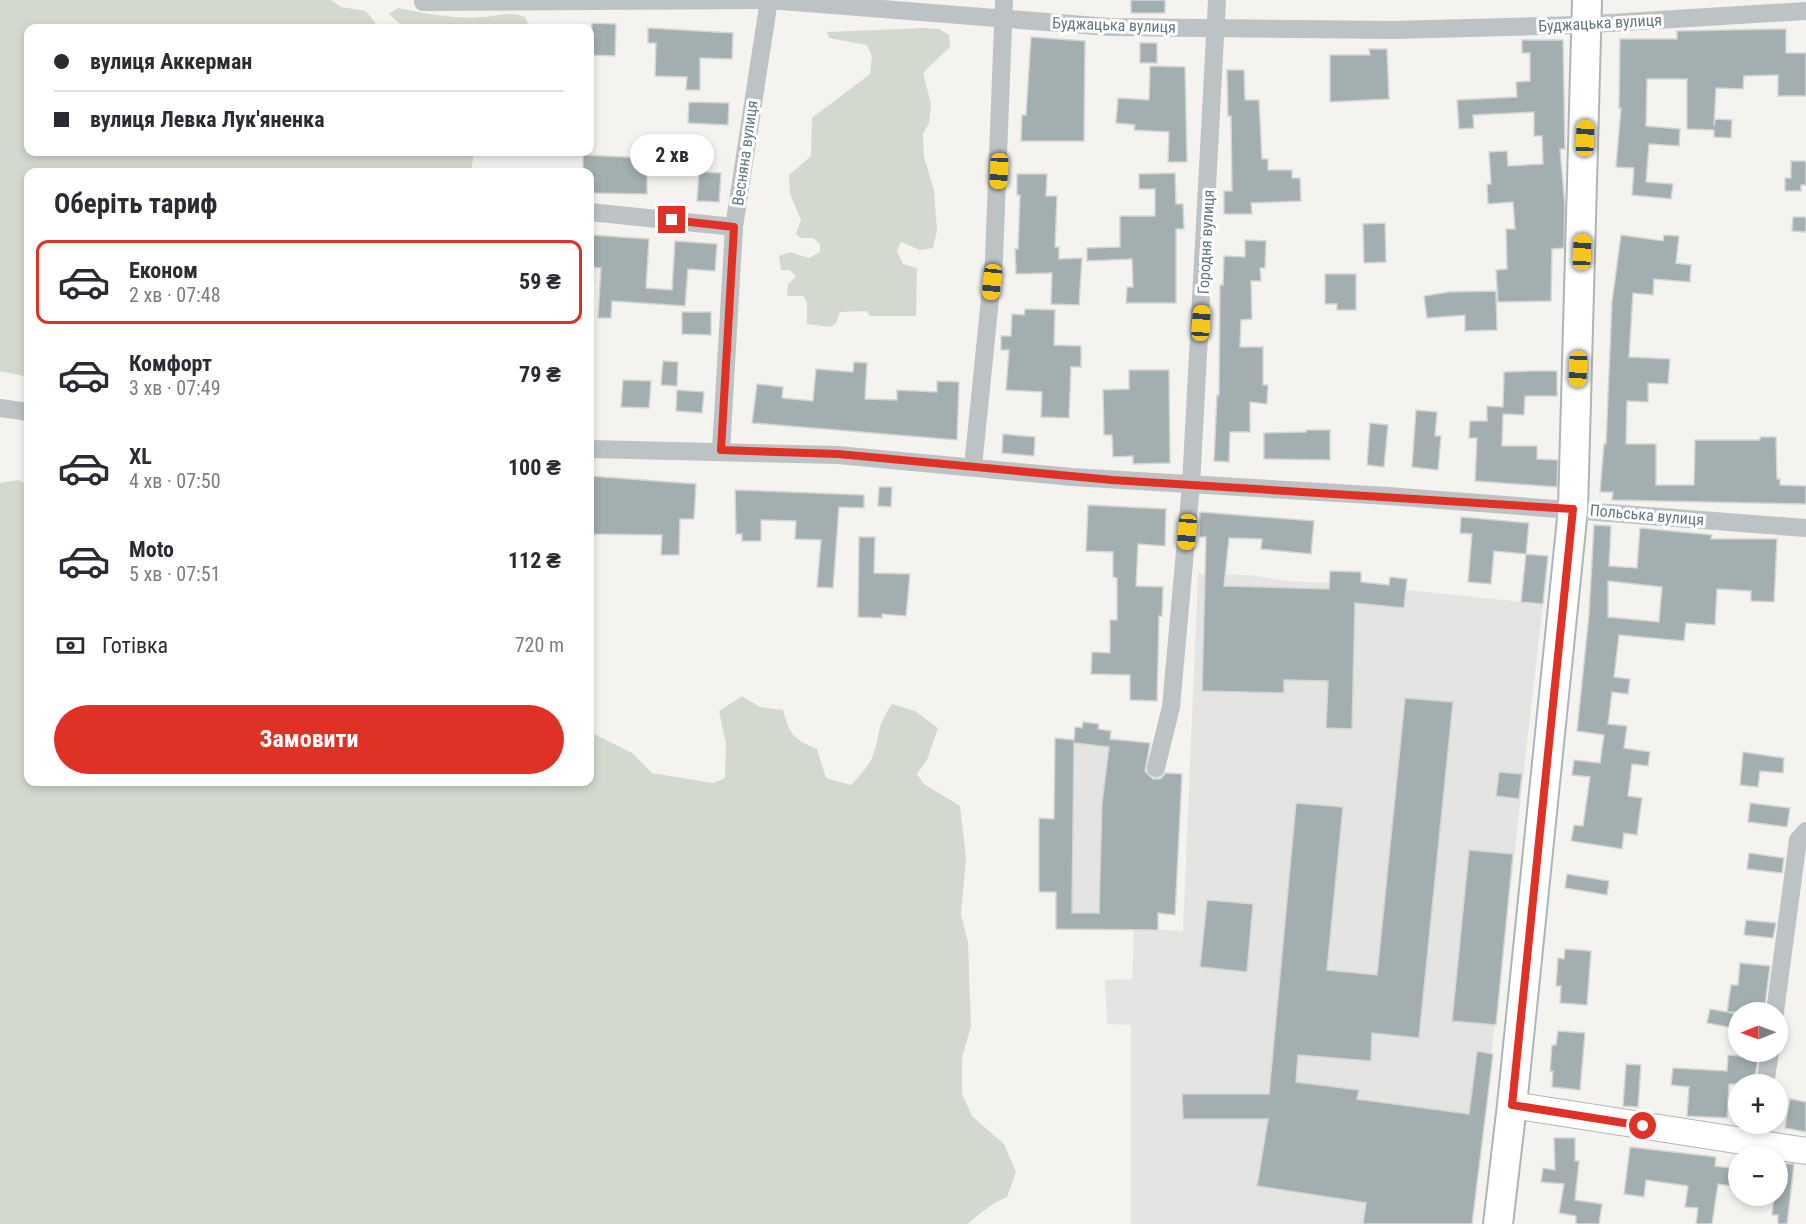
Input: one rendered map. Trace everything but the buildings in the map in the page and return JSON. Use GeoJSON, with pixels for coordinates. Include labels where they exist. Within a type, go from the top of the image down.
{"type":"FeatureCollection","features":[{"type":"Feature","properties":{"kind":"main road"},"geometry":{"type":"LineString","coordinates":[[1498,1224],[1573,509],[1588,12]]}},
{"type":"Feature","properties":{"kind":"street","name":"Буджацька вулиця"},"geometry":{"type":"LineString","coordinates":[[423,2],[769,0],[1109,27],[1217,29],[1393,30],[1588,12],[1806,11]]}},
{"type":"Feature","properties":{"kind":"street","name":"Весняна вулиця"},"geometry":{"type":"LineString","coordinates":[[721,450],[734,227],[769,0]]}},
{"type":"Feature","properties":{"kind":"street"},"geometry":{"type":"LineString","coordinates":[[973,467],[994,259],[1004,0]]}},
{"type":"Feature","properties":{"kind":"street","name":"Городня вулиця"},"geometry":{"type":"LineString","coordinates":[[1156,768],[1171,707],[1191,485],[1217,0]]}},
{"type":"Feature","properties":{"kind":"street"},"geometry":{"type":"LineString","coordinates":[[594,212],[734,227]]}},
{"type":"Feature","properties":{"kind":"street"},"geometry":{"type":"LineString","coordinates":[[0,408],[24,411]]}},
{"type":"Feature","properties":{"kind":"street","name":"Польська вулиця"},"geometry":{"type":"LineString","coordinates":[[594,449],[838,454],[1191,485],[1573,509],[1806,528]]}},
{"type":"Feature","properties":{"kind":"street"},"geometry":{"type":"LineString","coordinates":[[1775,1002],[1798,840],[1806,831]]}},
{"type":"Feature","properties":{"kind":"street"},"geometry":{"type":"LineString","coordinates":[[1512,1105],[1728,1130]]}},
{"type":"Feature","properties":{"kind":"street"},"geometry":{"type":"LineString","coordinates":[[1759,1134],[1806,1151]]}},
{"type":"Feature","properties":{"kind":"shaded area"},"geometry":{"type":"Polygon","coordinates":[[[0,0],[331,0],[341,7],[366,11],[376,24],[24,24],[24,156],[473,156],[472,168],[24,168],[24,376],[0,371],[0,0]]]}},
{"type":"Feature","properties":{"kind":"shaded area"},"geometry":{"type":"Polygon","coordinates":[[[398,8],[462,17],[514,14],[525,17],[528,24],[400,24],[389,14],[398,8]]]}},
{"type":"Feature","properties":{"kind":"shaded area"},"geometry":{"type":"Polygon","coordinates":[[[939,29],[949,35],[950,47],[923,73],[931,104],[929,123],[923,134],[924,157],[934,190],[937,231],[933,248],[920,250],[901,242],[897,251],[903,264],[917,268],[916,316],[870,316],[867,311],[840,312],[836,323],[831,327],[807,324],[807,302],[803,296],[787,296],[788,284],[796,277],[790,270],[781,270],[779,256],[790,252],[809,258],[820,252],[820,244],[813,238],[801,238],[796,234],[801,220],[790,194],[789,175],[811,156],[812,118],[870,74],[872,56],[867,45],[829,38],[827,32],[939,29]]]}},
{"type":"Feature","properties":{"kind":"shaded area"},"geometry":{"type":"Polygon","coordinates":[[[18,480],[24,483],[24,786],[594,786],[594,734],[632,753],[652,773],[713,783],[725,778],[726,744],[719,711],[742,696],[760,707],[783,710],[794,735],[817,749],[826,778],[851,785],[872,758],[881,726],[892,704],[915,711],[938,728],[927,760],[917,774],[924,784],[960,806],[966,858],[961,914],[968,942],[971,1026],[962,1058],[962,1094],[972,1116],[1004,1144],[1016,1172],[1007,1197],[996,1202],[968,1224],[0,1224],[0,483],[18,480]]]}},
{"type":"Feature","properties":{"kind":"shaded area"},"geometry":{"type":"Polygon","coordinates":[[[1330,571],[1361,572],[1361,584],[1389,585],[1390,577],[1407,579],[1406,590],[1543,604],[1472,1224],[1131,1224],[1131,1025],[1107,1024],[1105,980],[1132,979],[1134,930],[1056,929],[1056,893],[1039,892],[1039,818],[1054,818],[1055,738],[1074,739],[1075,727],[1099,724],[1098,729],[1111,731],[1110,739],[1151,743],[1148,770],[1182,774],[1175,915],[1158,914],[1158,930],[1183,931],[1198,574],[1251,575],[1285,581],[1329,583],[1330,571]]]}},
{"type":"Feature","properties":{"kind":"route"},"geometry":{"type":"LineString","coordinates":[[672,220],[734,227],[721,450],[838,454],[1112,480],[1573,509],[1512,1105],[1643,1126]]}}]}
